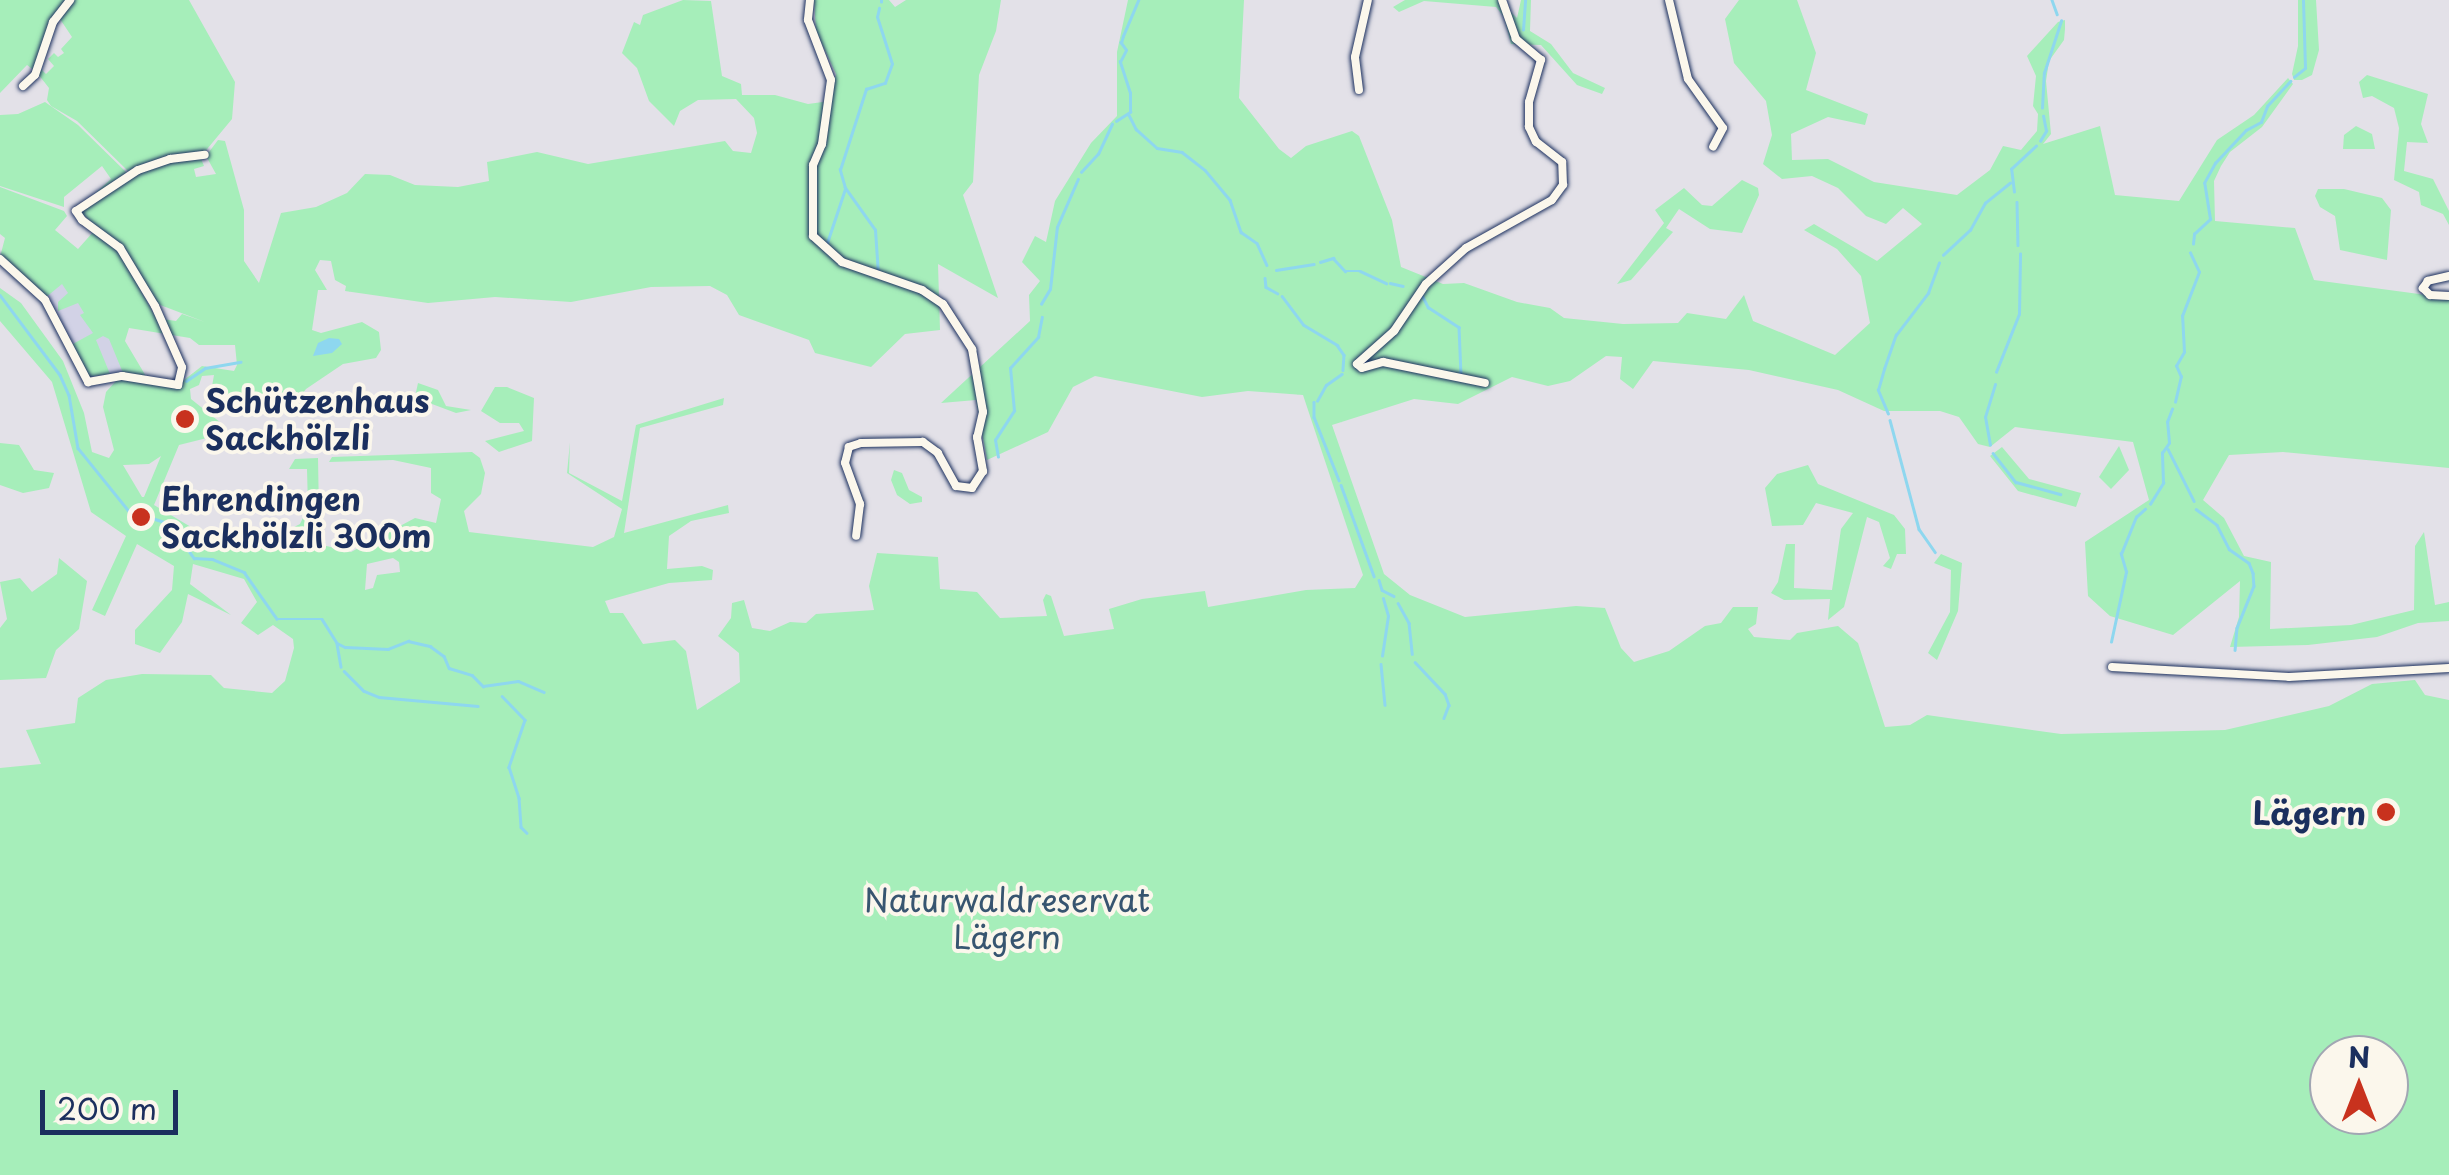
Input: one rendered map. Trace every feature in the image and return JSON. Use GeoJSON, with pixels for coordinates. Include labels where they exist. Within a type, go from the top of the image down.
{"type":"FeatureCollection","features":[{"type":"Feature","properties":{"kind":"street"},"geometry":{"type":"LineString","coordinates":[[23,86],[35,75],[53,22],[70,0]]}},
{"type":"Feature","properties":{"kind":"street"},"geometry":{"type":"LineString","coordinates":[[810,0],[807,17],[830,78],[822,144],[813,165],[811,232],[824,251],[842,262],[922,290],[942,304],[976,362],[983,412],[977,437],[982,478],[972,488],[956,486],[938,453],[920,441],[853,444],[845,460],[859,498],[856,536]]}},
{"type":"Feature","properties":{"kind":"street"},"geometry":{"type":"LineString","coordinates":[[1359,90],[1355,57],[1368,0]]}},
{"type":"Feature","properties":{"kind":"street"},"geometry":{"type":"LineString","coordinates":[[1485,383],[1388,362],[1362,368],[1357,364],[1394,331],[1426,284],[1466,248],[1552,200],[1563,185],[1564,164],[1536,142],[1529,127],[1528,106],[1541,60],[1516,39],[1502,0]]}},
{"type":"Feature","properties":{"kind":"street"},"geometry":{"type":"LineString","coordinates":[[1669,0],[1688,79],[1723,128],[1714,147]]}},
{"type":"Feature","properties":{"kind":"street"},"geometry":{"type":"LineString","coordinates":[[0,258],[45,300],[88,382],[122,376],[180,384],[182,367],[120,248],[82,220],[76,210],[138,170],[170,159],[206,155]]}},
{"type":"Feature","properties":{"kind":"street"},"geometry":{"type":"LineString","coordinates":[[2449,276],[2428,281],[2424,288],[2430,295],[2449,296]]}},
{"type":"Feature","properties":{"kind":"street"},"geometry":{"type":"LineString","coordinates":[[2112,667],[2289,676],[2449,668]]}},
{"type":"Feature","properties":{"kind":"shaded area"},"geometry":{"type":"Polygon","coordinates":[[[62,283],[101,304],[128,367],[123,373],[90,380],[45,297],[62,283]]]}},
{"type":"Feature","properties":{"kind":"green space"},"geometry":{"type":"Polygon","coordinates":[[[0,0],[67,0],[35,71],[27,65],[0,93],[0,0]]]}},
{"type":"Feature","properties":{"kind":"green space"},"geometry":{"type":"Polygon","coordinates":[[[72,0],[189,0],[235,82],[232,119],[203,154],[129,172],[77,121],[51,106],[47,100],[49,88],[38,74],[40,68],[46,74],[54,66],[48,59],[54,53],[58,57],[64,53],[61,49],[72,37],[58,16],[72,0]]]}},
{"type":"Feature","properties":{"kind":"green space","name":"Naturwaldreservat Lägern"},"geometry":{"type":"Polygon","coordinates":[[[683,0],[711,1],[722,76],[741,84],[742,95],[775,95],[808,104],[830,101],[836,74],[816,31],[814,0],[889,0],[895,7],[906,0],[1001,0],[996,31],[979,75],[973,182],[963,195],[998,298],[938,264],[940,330],[905,334],[871,367],[815,353],[809,340],[739,315],[727,295],[710,286],[651,287],[571,302],[495,297],[428,303],[345,291],[346,286],[335,280],[331,261],[320,260],[315,270],[327,290],[318,290],[312,330],[321,333],[362,322],[379,332],[381,350],[376,358],[343,364],[306,389],[294,405],[273,409],[211,392],[214,375],[202,376],[199,385],[190,389],[191,399],[226,427],[227,433],[179,445],[154,505],[201,533],[290,529],[300,524],[308,507],[307,469],[289,469],[295,459],[318,458],[319,513],[298,539],[351,552],[415,518],[436,523],[441,499],[431,493],[431,468],[393,460],[329,462],[332,457],[472,452],[480,458],[485,473],[481,494],[464,511],[469,532],[593,547],[614,537],[622,509],[567,473],[570,442],[569,473],[622,501],[636,425],[724,398],[723,405],[640,428],[624,533],[728,505],[729,513],[691,521],[669,536],[667,569],[702,566],[713,570],[712,580],[669,583],[605,601],[610,613],[623,613],[643,644],[675,640],[686,651],[697,710],[740,682],[739,653],[718,636],[731,618],[732,603],[744,600],[752,628],[770,631],[790,622],[806,623],[816,614],[874,610],[869,586],[877,553],[938,557],[940,589],[977,592],[1000,618],[1047,616],[1043,600],[1046,594],[1051,596],[1064,636],[1114,629],[1109,609],[1142,599],[1205,591],[1208,607],[1306,590],[1355,588],[1363,575],[1303,395],[1248,391],[1202,397],[1095,376],[1073,387],[1048,432],[987,460],[976,400],[941,403],[1030,321],[1029,295],[1040,281],[1022,262],[1035,236],[1046,242],[1055,201],[1091,143],[1117,116],[1117,52],[1128,0],[1244,0],[1239,98],[1279,149],[1291,158],[1306,146],[1352,131],[1359,136],[1392,220],[1401,267],[1443,284],[1464,283],[1517,302],[1550,308],[1564,318],[1623,324],[1678,323],[1687,313],[1726,319],[1744,295],[1753,321],[1835,355],[1870,323],[1861,276],[1837,249],[1804,230],[1814,224],[1877,261],[1922,224],[1903,208],[1886,224],[1866,216],[1838,188],[1812,176],[1782,179],[1763,164],[1772,135],[1766,101],[1734,63],[1725,19],[1739,0],[1797,0],[1816,53],[1806,90],[1868,114],[1865,125],[1828,117],[1791,134],[1792,160],[1828,159],[1874,182],[1957,195],[1990,170],[2003,146],[2021,150],[2037,131],[2038,114],[2033,106],[2036,76],[2027,56],[2058,22],[2065,20],[2064,40],[2049,61],[2046,81],[2051,134],[2043,144],[2100,126],[2115,195],[2179,201],[2217,140],[2254,115],[2288,78],[2293,84],[2262,127],[2230,152],[2221,166],[2214,181],[2215,221],[2295,228],[2314,280],[2449,298],[2449,468],[2283,452],[2229,455],[2203,500],[2224,518],[2244,556],[2271,562],[2270,629],[2351,625],[2414,610],[2415,546],[2424,532],[2435,605],[2449,602],[2449,621],[2418,623],[2377,637],[2308,645],[2230,647],[2239,617],[2240,581],[2173,635],[2110,616],[2088,596],[2085,542],[2149,500],[2133,442],[2015,427],[1990,447],[1978,444],[1959,417],[1940,411],[1884,411],[1838,390],[1749,370],[1653,361],[1633,389],[1620,379],[1622,357],[1606,356],[1570,381],[1548,386],[1512,377],[1458,404],[1414,399],[1332,425],[1384,574],[1410,595],[1465,617],[1576,606],[1605,608],[1621,648],[1634,662],[1669,651],[1705,626],[1721,623],[1733,607],[1758,607],[1756,624],[1748,629],[1754,637],[1790,640],[1797,633],[1838,626],[1858,643],[1885,727],[1910,725],[1927,715],[2061,734],[2225,730],[2329,706],[2372,684],[2415,680],[2425,695],[2449,700],[2449,1175],[0,1175],[0,768],[41,764],[26,730],[75,723],[78,698],[106,680],[142,674],[211,675],[224,688],[272,693],[285,681],[294,648],[293,639],[273,625],[258,635],[241,623],[257,602],[244,579],[193,564],[190,584],[231,615],[188,594],[182,622],[160,653],[135,644],[135,630],[172,590],[174,566],[137,544],[105,616],[92,610],[126,536],[91,512],[52,382],[0,321],[0,288],[21,303],[63,361],[84,413],[92,452],[109,458],[114,450],[103,407],[106,392],[123,373],[109,339],[103,336],[96,340],[110,374],[87,377],[71,345],[93,333],[80,315],[84,313],[78,303],[58,311],[58,302],[68,293],[62,284],[45,298],[0,257],[5,238],[0,234],[0,187],[64,211],[67,216],[55,230],[78,249],[94,231],[117,247],[156,318],[176,321],[182,314],[205,322],[155,303],[120,247],[78,210],[129,176],[182,158],[200,156],[204,166],[194,169],[196,177],[216,174],[206,156],[218,140],[225,141],[244,210],[244,261],[259,283],[281,213],[316,207],[347,193],[365,174],[390,175],[415,185],[458,187],[489,181],[487,162],[537,152],[588,164],[725,141],[733,151],[751,153],[757,133],[754,118],[736,99],[698,100],[680,111],[674,126],[649,101],[637,68],[622,53],[634,22],[640,25],[643,15],[683,0]],[[129,328],[125,341],[147,378],[175,387],[202,366],[234,371],[237,365],[235,345],[199,345],[190,338],[129,328]],[[161,456],[149,464],[123,465],[142,497],[144,497],[161,456]],[[393,558],[367,564],[365,590],[373,588],[377,575],[400,572],[399,562],[393,558]]]}},
{"type":"Feature","properties":{"kind":"green space"},"geometry":{"type":"Polygon","coordinates":[[[1405,0],[1499,0],[1517,18],[1521,0],[1531,0],[1530,31],[1551,44],[1573,73],[1605,88],[1602,94],[1577,85],[1541,45],[1511,44],[1504,17],[1496,7],[1424,1],[1399,12],[1393,7],[1405,0]]]}},
{"type":"Feature","properties":{"kind":"green space"},"geometry":{"type":"Polygon","coordinates":[[[2298,0],[2316,0],[2319,50],[2312,75],[2294,80],[2298,46],[2298,0]]]}},
{"type":"Feature","properties":{"kind":"green space"},"geometry":{"type":"Polygon","coordinates":[[[2367,75],[2428,94],[2421,124],[2428,143],[2407,142],[2404,171],[2433,179],[2449,211],[2449,225],[2443,214],[2421,205],[2419,192],[2394,180],[2399,128],[2394,108],[2372,96],[2363,98],[2359,82],[2367,75]]]}},
{"type":"Feature","properties":{"kind":"green space"},"geometry":{"type":"Polygon","coordinates":[[[45,102],[78,125],[127,173],[91,197],[111,179],[102,166],[64,197],[64,207],[0,186],[0,115],[18,114],[45,102]]]}},
{"type":"Feature","properties":{"kind":"green space"},"geometry":{"type":"Polygon","coordinates":[[[2356,126],[2372,134],[2375,149],[2343,149],[2344,135],[2356,126]]]}},
{"type":"Feature","properties":{"kind":"green space"},"geometry":{"type":"Polygon","coordinates":[[[1742,180],[1758,188],[1759,195],[1742,233],[1710,229],[1679,209],[1666,228],[1673,232],[1631,280],[1617,284],[1664,223],[1655,210],[1684,188],[1702,205],[1712,206],[1742,180]]]}},
{"type":"Feature","properties":{"kind":"green space"},"geometry":{"type":"Polygon","coordinates":[[[2318,189],[2344,189],[2382,198],[2391,210],[2387,260],[2340,250],[2335,216],[2320,207],[2315,196],[2318,189]]]}},
{"type":"Feature","properties":{"kind":"green space"},"geometry":{"type":"Polygon","coordinates":[[[418,383],[438,390],[446,406],[471,410],[456,413],[432,404],[413,406],[418,383]]]}},
{"type":"Feature","properties":{"kind":"green space"},"geometry":{"type":"Polygon","coordinates":[[[495,387],[507,387],[534,398],[532,441],[499,452],[485,441],[524,431],[519,423],[500,423],[481,411],[495,387]]]}},
{"type":"Feature","properties":{"kind":"green space"},"geometry":{"type":"Polygon","coordinates":[[[0,443],[19,445],[34,470],[54,473],[49,488],[23,493],[0,485],[0,443]]]}},
{"type":"Feature","properties":{"kind":"green space"},"geometry":{"type":"Polygon","coordinates":[[[2119,446],[2129,470],[2111,489],[2099,477],[2119,446]]]}},
{"type":"Feature","properties":{"kind":"green space"},"geometry":{"type":"Polygon","coordinates":[[[2002,447],[2029,479],[2081,493],[2076,507],[2018,491],[1990,456],[2002,447]]]}},
{"type":"Feature","properties":{"kind":"green space"},"geometry":{"type":"Polygon","coordinates":[[[1808,465],[1818,484],[1894,515],[1905,529],[1906,554],[1897,554],[1891,569],[1883,566],[1890,558],[1879,522],[1867,517],[1844,607],[1828,620],[1830,599],[1784,600],[1771,593],[1778,582],[1786,544],[1795,544],[1794,588],[1832,590],[1841,529],[1853,513],[1816,503],[1803,525],[1772,526],[1765,488],[1777,474],[1808,465]]]}},
{"type":"Feature","properties":{"kind":"green space"},"geometry":{"type":"Polygon","coordinates":[[[894,470],[902,473],[909,490],[922,497],[922,502],[910,504],[897,495],[891,480],[894,470]]]}},
{"type":"Feature","properties":{"kind":"green space"},"geometry":{"type":"Polygon","coordinates":[[[1941,554],[1962,563],[1958,611],[1937,660],[1928,653],[1950,612],[1951,570],[1934,563],[1941,554]]]}},
{"type":"Feature","properties":{"kind":"green space"},"geometry":{"type":"Polygon","coordinates":[[[59,558],[87,581],[79,629],[56,650],[46,678],[0,680],[0,628],[7,619],[0,582],[20,578],[32,592],[57,574],[59,558]]]}},
{"type":"Feature","properties":{"kind":"water"},"geometry":{"type":"Polygon","coordinates":[[[339,339],[342,344],[332,353],[313,356],[318,343],[339,339]]]}},
{"type":"Feature","properties":{"kind":"waterway"},"geometry":{"type":"LineString","coordinates":[[1116,121],[1130,112],[1130,93],[1120,62],[1126,50],[1121,43],[1138,0]]}},
{"type":"Feature","properties":{"kind":"waterway"},"geometry":{"type":"LineString","coordinates":[[1523,30],[1525,0]]}},
{"type":"Feature","properties":{"kind":"waterway"},"geometry":{"type":"LineString","coordinates":[[2052,0],[2057,14]]}},
{"type":"Feature","properties":{"kind":"waterway"},"geometry":{"type":"LineString","coordinates":[[2294,77],[2305,68],[2303,0]]}},
{"type":"Feature","properties":{"kind":"waterway"},"geometry":{"type":"LineString","coordinates":[[878,274],[875,230],[845,188],[840,170],[866,89],[885,83],[892,64],[877,17],[879,8]]}},
{"type":"Feature","properties":{"kind":"waterway"},"geometry":{"type":"LineString","coordinates":[[2042,108],[2044,73],[2061,21]]}},
{"type":"Feature","properties":{"kind":"waterway"},"geometry":{"type":"LineString","coordinates":[[2193,244],[2194,234],[2210,219],[2204,183],[2215,163],[2246,130],[2261,122],[2267,106],[2290,81]]}},
{"type":"Feature","properties":{"kind":"waterway"},"geometry":{"type":"LineString","coordinates":[[1129,115],[1136,129],[1157,148],[1182,152],[1205,170],[1230,200],[1241,232],[1257,243],[1267,265]]}},
{"type":"Feature","properties":{"kind":"waterway"},"geometry":{"type":"LineString","coordinates":[[2040,141],[2046,131],[2043,116]]}},
{"type":"Feature","properties":{"kind":"waterway"},"geometry":{"type":"LineString","coordinates":[[1081,172],[1098,154],[1112,124]]}},
{"type":"Feature","properties":{"kind":"waterway"},"geometry":{"type":"LineString","coordinates":[[2014,192],[2011,169],[2036,146]]}},
{"type":"Feature","properties":{"kind":"waterway"},"geometry":{"type":"LineString","coordinates":[[1041,304],[1050,289],[1057,227],[1078,179]]}},
{"type":"Feature","properties":{"kind":"waterway"},"geometry":{"type":"LineString","coordinates":[[1943,255],[1970,230],[1985,203],[2010,183]]}},
{"type":"Feature","properties":{"kind":"waterway"},"geometry":{"type":"LineString","coordinates":[[826,246],[845,189]]}},
{"type":"Feature","properties":{"kind":"waterway"},"geometry":{"type":"LineString","coordinates":[[2017,202],[2018,245]]}},
{"type":"Feature","properties":{"kind":"waterway"},"geometry":{"type":"LineString","coordinates":[[2175,402],[2181,377],[2176,366],[2184,352],[2182,316],[2199,272],[2190,253]]}},
{"type":"Feature","properties":{"kind":"waterway"},"geometry":{"type":"LineString","coordinates":[[1996,372],[2019,314],[2020,254]]}},
{"type":"Feature","properties":{"kind":"waterway"},"geometry":{"type":"LineString","coordinates":[[1320,262],[1333,258],[1345,271],[1360,271],[1386,283]]}},
{"type":"Feature","properties":{"kind":"waterway"},"geometry":{"type":"LineString","coordinates":[[1888,414],[1878,390],[1884,369],[1896,335],[1928,293],[1939,263]]}},
{"type":"Feature","properties":{"kind":"waterway"},"geometry":{"type":"LineString","coordinates":[[1276,270],[1314,264]]}},
{"type":"Feature","properties":{"kind":"waterway"},"geometry":{"type":"LineString","coordinates":[[1265,278],[1266,287],[1277,293]]}},
{"type":"Feature","properties":{"kind":"waterway"},"geometry":{"type":"LineString","coordinates":[[1390,283],[1403,286]]}},
{"type":"Feature","properties":{"kind":"waterway"},"geometry":{"type":"LineString","coordinates":[[1421,293],[1428,307],[1459,327],[1461,375]]}},
{"type":"Feature","properties":{"kind":"waterway"},"geometry":{"type":"LineString","coordinates":[[0,295],[60,375],[69,395],[78,448],[128,510],[170,524],[194,558],[212,559],[244,572],[277,619],[322,619],[337,643],[345,647],[388,649],[408,641],[430,646],[444,656],[449,668],[472,675],[483,686],[518,681],[544,692]]}},
{"type":"Feature","properties":{"kind":"waterway"},"geometry":{"type":"LineString","coordinates":[[1282,296],[1304,325],[1337,345],[1344,355],[1343,370]]}},
{"type":"Feature","properties":{"kind":"waterway"},"geometry":{"type":"LineString","coordinates":[[998,457],[995,440],[1014,411],[1010,368],[1038,337],[1042,317]]}},
{"type":"Feature","properties":{"kind":"waterway"},"geometry":{"type":"LineString","coordinates":[[186,381],[205,368],[240,362]]}},
{"type":"Feature","properties":{"kind":"waterway"},"geometry":{"type":"LineString","coordinates":[[1317,401],[1326,385],[1342,374]]}},
{"type":"Feature","properties":{"kind":"waterway"},"geometry":{"type":"LineString","coordinates":[[1990,445],[1985,417],[1995,384]]}},
{"type":"Feature","properties":{"kind":"waterway"},"geometry":{"type":"LineString","coordinates":[[1314,402],[1314,417],[1339,480]]}},
{"type":"Feature","properties":{"kind":"waterway"},"geometry":{"type":"LineString","coordinates":[[2150,504],[2163,483],[2162,453],[2169,443],[2167,422],[2172,409]]}},
{"type":"Feature","properties":{"kind":"waterway"},"geometry":{"type":"LineString","coordinates":[[1890,420],[1919,529],[1935,552]]}},
{"type":"Feature","properties":{"kind":"waterway"},"geometry":{"type":"LineString","coordinates":[[2168,449],[2194,501]]}},
{"type":"Feature","properties":{"kind":"waterway"},"geometry":{"type":"LineString","coordinates":[[1993,453],[2016,482],[2060,494]]}},
{"type":"Feature","properties":{"kind":"waterway"},"geometry":{"type":"LineString","coordinates":[[1341,485],[1374,576]]}},
{"type":"Feature","properties":{"kind":"waterway"},"geometry":{"type":"LineString","coordinates":[[2111,642],[2126,572],[2121,554],[2136,517],[2145,509]]}},
{"type":"Feature","properties":{"kind":"waterway"},"geometry":{"type":"LineString","coordinates":[[2196,509],[2217,525],[2229,549],[2249,563],[2253,573],[2254,586],[2237,628],[2235,650]]}},
{"type":"Feature","properties":{"kind":"waterway"},"geometry":{"type":"LineString","coordinates":[[1379,580],[1382,590],[1394,596]]}},
{"type":"Feature","properties":{"kind":"waterway"},"geometry":{"type":"LineString","coordinates":[[1382,656],[1388,616],[1383,599]]}},
{"type":"Feature","properties":{"kind":"waterway"},"geometry":{"type":"LineString","coordinates":[[1398,603],[1409,623],[1412,654]]}},
{"type":"Feature","properties":{"kind":"waterway"},"geometry":{"type":"LineString","coordinates":[[337,644],[341,667]]}},
{"type":"Feature","properties":{"kind":"waterway"},"geometry":{"type":"LineString","coordinates":[[1415,662],[1445,694],[1449,705],[1444,718]]}},
{"type":"Feature","properties":{"kind":"waterway"},"geometry":{"type":"LineString","coordinates":[[1381,664],[1385,705]]}},
{"type":"Feature","properties":{"kind":"waterway"},"geometry":{"type":"LineString","coordinates":[[344,671],[364,691],[379,697],[478,706]]}},
{"type":"Feature","properties":{"kind":"waterway"},"geometry":{"type":"LineString","coordinates":[[502,696],[525,720],[509,767],[519,798],[521,827],[527,833]]}},
{"type":"Feature","properties":{"kind":"place","name":"Schützenhaus Sackhölzli"},"geometry":{"type":"Point","coordinates":[185,419]}},
{"type":"Feature","properties":{"kind":"place","name":"Ehrendingen Sackhölzli 300m"},"geometry":{"type":"Point","coordinates":[141,517]}},
{"type":"Feature","properties":{"kind":"place","name":"Lägern"},"geometry":{"type":"Point","coordinates":[2386,812]}}]}
